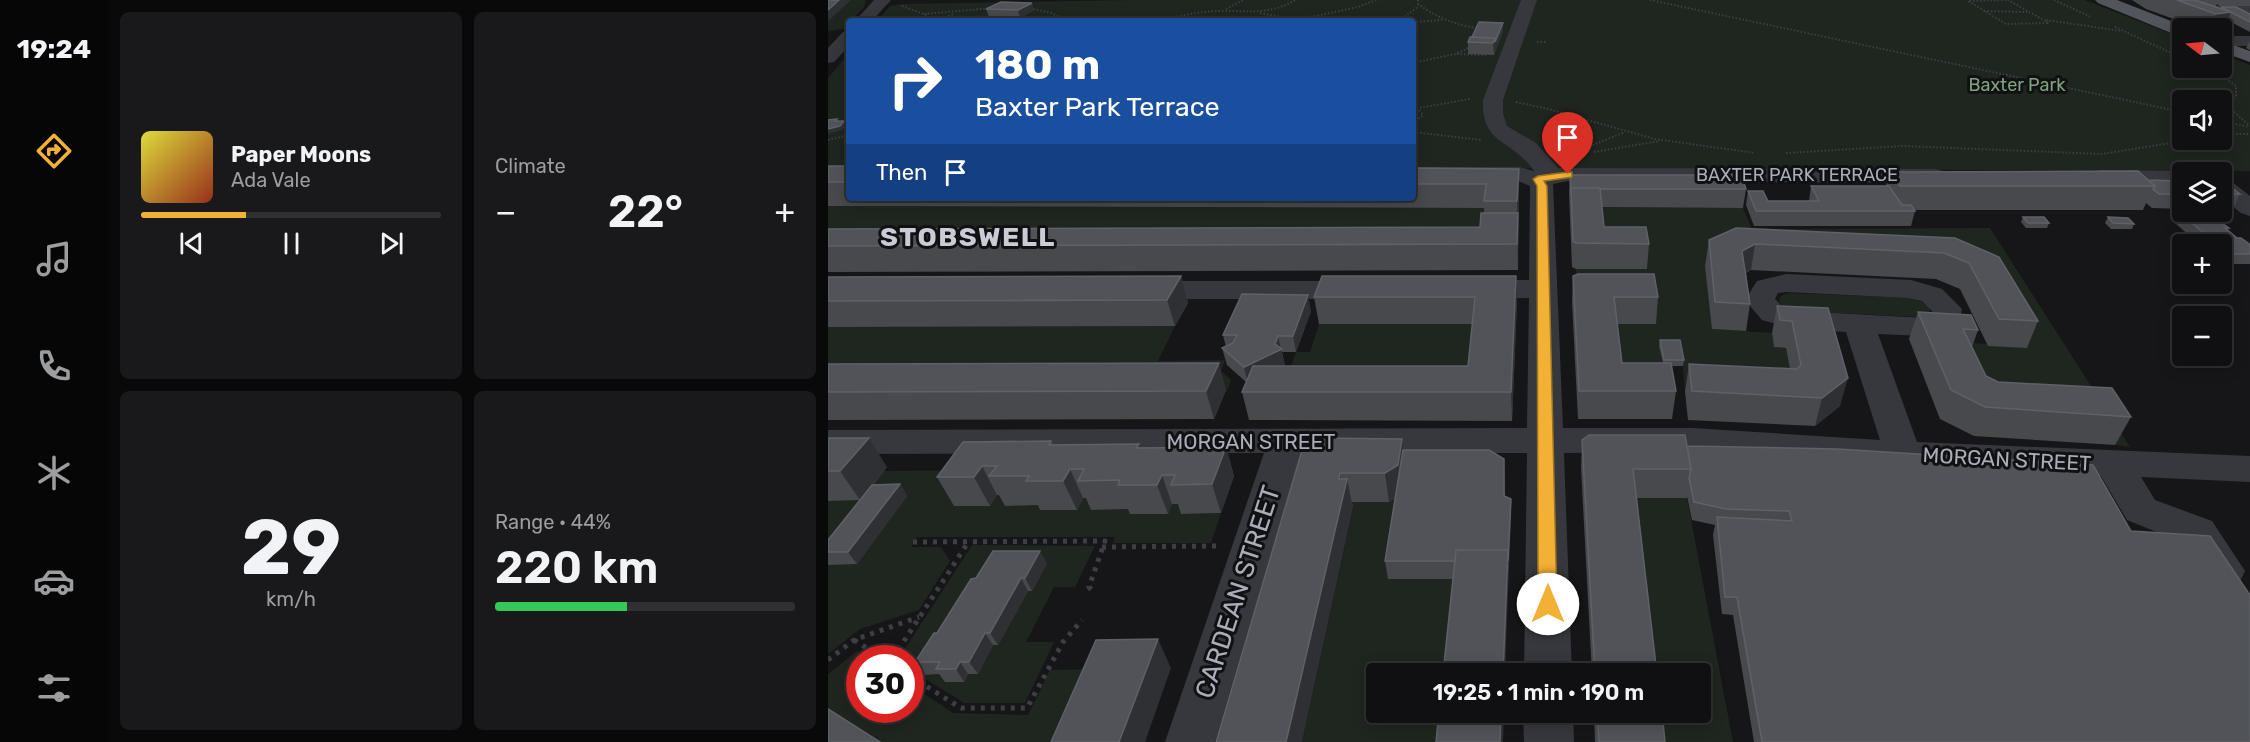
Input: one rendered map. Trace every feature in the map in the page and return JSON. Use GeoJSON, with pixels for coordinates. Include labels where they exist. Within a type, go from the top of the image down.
{"type":"FeatureCollection","features":[{"type":"Feature","properties":{"kind":"main road"},"geometry":{"type":"LineString","coordinates":[[2103,0],[2172,27]]}},
{"type":"Feature","properties":{"kind":"main road"},"geometry":{"type":"LineString","coordinates":[[2232,49],[2250,57]]}},
{"type":"Feature","properties":{"kind":"street"},"geometry":{"type":"LineString","coordinates":[[866,18],[887,0]]}},
{"type":"Feature","properties":{"kind":"street"},"geometry":{"type":"LineString","coordinates":[[1528,0],[1493,100],[1492,117],[1503,135],[1538,156],[1546,178],[1542,186],[1548,663]]}},
{"type":"Feature","properties":{"kind":"street"},"geometry":{"type":"LineString","coordinates":[[2215,11],[2248,12]]}},
{"type":"Feature","properties":{"kind":"street"},"geometry":{"type":"LineString","coordinates":[[828,34],[846,34]]}},
{"type":"Feature","properties":{"kind":"street"},"geometry":{"type":"LineString","coordinates":[[828,58],[846,37]]}},
{"type":"Feature","properties":{"kind":"street"},"geometry":{"type":"LineString","coordinates":[[2232,43],[2250,41]]}},
{"type":"Feature","properties":{"kind":"street"},"geometry":{"type":"LineString","coordinates":[[1765,164],[1773,191],[1871,192]]}},
{"type":"Feature","properties":{"kind":"street","name":"BAXTER PARK TERRACE"},"geometry":{"type":"LineString","coordinates":[[1416,174],[1519,174],[1546,178],[1765,164],[1953,176]]}},
{"type":"Feature","properties":{"kind":"street"},"geometry":{"type":"LineString","coordinates":[[2082,177],[2172,178]]}},
{"type":"Feature","properties":{"kind":"street"},"geometry":{"type":"LineString","coordinates":[[2232,178],[2250,178]]}},
{"type":"Feature","properties":{"kind":"street"},"geometry":{"type":"LineString","coordinates":[[2232,194],[2250,208]]}},
{"type":"Feature","properties":{"kind":"street"},"geometry":{"type":"LineString","coordinates":[[1786,283],[1911,289],[1932,296],[1947,309],[1944,322],[1925,327],[1859,324],[1795,320],[1773,314],[1760,300],[1767,287],[1786,283]]}},
{"type":"Feature","properties":{"kind":"street"},"geometry":{"type":"LineString","coordinates":[[1448,289],[1544,289]]}},
{"type":"Feature","properties":{"kind":"street"},"geometry":{"type":"LineString","coordinates":[[1116,291],[1388,290]]}},
{"type":"Feature","properties":{"kind":"street"},"geometry":{"type":"LineString","coordinates":[[1859,324],[1903,454]]}},
{"type":"Feature","properties":{"kind":"street","name":"MORGAN STREET"},"geometry":{"type":"LineString","coordinates":[[828,442],[1692,440],[1903,454],[2250,469]]}},
{"type":"Feature","properties":{"kind":"street","name":"CARDEAN STREET"},"geometry":{"type":"LineString","coordinates":[[1190,742],[1286,441]]}},
{"type":"Feature","properties":{"kind":"street"},"geometry":{"type":"LineString","coordinates":[[2113,463],[2141,510],[2198,532],[2224,571]]}},
{"type":"Feature","properties":{"kind":"street"},"geometry":{"type":"LineString","coordinates":[[1548,723],[1549,742]]}},
{"type":"Feature","properties":{"kind":"path"},"geometry":{"type":"LineString","coordinates":[[887,0],[924,14],[1000,8]]}},
{"type":"Feature","properties":{"kind":"path"},"geometry":{"type":"LineString","coordinates":[[1176,18],[1220,10],[1243,0]]}},
{"type":"Feature","properties":{"kind":"path"},"geometry":{"type":"LineString","coordinates":[[1258,12],[1275,9],[1295,0]]}},
{"type":"Feature","properties":{"kind":"path"},"geometry":{"type":"LineString","coordinates":[[1309,18],[1358,7],[1376,0]]}},
{"type":"Feature","properties":{"kind":"path"},"geometry":{"type":"LineString","coordinates":[[1418,0],[1419,6]]}},
{"type":"Feature","properties":{"kind":"path"},"geometry":{"type":"LineString","coordinates":[[1650,0],[2172,110]]}},
{"type":"Feature","properties":{"kind":"path"},"geometry":{"type":"LineString","coordinates":[[2007,0],[2049,23],[2006,24],[1983,10],[1968,1],[2007,0]]}},
{"type":"Feature","properties":{"kind":"path"},"geometry":{"type":"LineString","coordinates":[[2054,0],[2092,17]]}},
{"type":"Feature","properties":{"kind":"path"},"geometry":{"type":"LineString","coordinates":[[1416,62],[1467,49],[1477,28],[1445,20],[1419,6]]}},
{"type":"Feature","properties":{"kind":"path"},"geometry":{"type":"LineString","coordinates":[[1403,18],[1419,6]]}},
{"type":"Feature","properties":{"kind":"path"},"geometry":{"type":"LineString","coordinates":[[1024,8],[1039,9],[1056,18]]}},
{"type":"Feature","properties":{"kind":"path"},"geometry":{"type":"LineString","coordinates":[[1220,10],[1258,12],[1283,18]]}},
{"type":"Feature","properties":{"kind":"path"},"geometry":{"type":"LineString","coordinates":[[1983,10],[2030,13]]}},
{"type":"Feature","properties":{"kind":"path"},"geometry":{"type":"LineString","coordinates":[[942,18],[960,11]]}},
{"type":"Feature","properties":{"kind":"path"},"geometry":{"type":"LineString","coordinates":[[924,14],[926,18]]}},
{"type":"Feature","properties":{"kind":"path"},"geometry":{"type":"LineString","coordinates":[[1416,22],[1445,20]]}},
{"type":"Feature","properties":{"kind":"path"},"geometry":{"type":"LineString","coordinates":[[2044,20],[2067,22],[2105,32],[2122,30]]}},
{"type":"Feature","properties":{"kind":"path"},"geometry":{"type":"LineString","coordinates":[[2112,26],[2172,53]]}},
{"type":"Feature","properties":{"kind":"path"},"geometry":{"type":"LineString","coordinates":[[1455,54],[1507,56]]}},
{"type":"Feature","properties":{"kind":"path"},"geometry":{"type":"LineString","coordinates":[[2225,78],[2236,86],[2236,96],[2230,100],[2233,111],[2250,126]]}},
{"type":"Feature","properties":{"kind":"path"},"geometry":{"type":"LineString","coordinates":[[1416,121],[1423,115],[1418,108],[1470,99],[1519,102],[1567,112],[1625,132],[1712,149],[1765,164]]}},
{"type":"Feature","properties":{"kind":"path"},"geometry":{"type":"LineString","coordinates":[[2232,123],[2250,126]]}},
{"type":"Feature","properties":{"kind":"path"},"geometry":{"type":"LineString","coordinates":[[1416,132],[1483,140],[1503,135]]}},
{"type":"Feature","properties":{"kind":"path"},"geometry":{"type":"LineString","coordinates":[[1625,132],[1563,157],[1665,141]]}},
{"type":"Feature","properties":{"kind":"path"},"geometry":{"type":"LineString","coordinates":[[2232,134],[2250,134]]}},
{"type":"Feature","properties":{"kind":"path"},"geometry":{"type":"LineString","coordinates":[[828,140],[846,136]]}},
{"type":"Feature","properties":{"kind":"path"},"geometry":{"type":"LineString","coordinates":[[1783,153],[1903,146],[2102,154],[2172,143]]}},
{"type":"Feature","properties":{"kind":"path"},"geometry":{"type":"LineString","coordinates":[[902,645],[969,541]]}},
{"type":"Feature","properties":{"kind":"path"},"geometry":{"type":"LineString","coordinates":[[913,542],[1106,541],[1089,587],[1095,594]]}},
{"type":"Feature","properties":{"kind":"path"},"geometry":{"type":"LineString","coordinates":[[1102,547],[1253,546]]}},
{"type":"Feature","properties":{"kind":"path"},"geometry":{"type":"LineString","coordinates":[[828,660],[854,640],[920,617]]}},
{"type":"Feature","properties":{"kind":"path"},"geometry":{"type":"LineString","coordinates":[[924,685],[961,708],[1027,708],[1063,642],[1082,620]]}},
{"type":"Feature","properties":{"kind":"path"},"geometry":{"type":"LineString","coordinates":[[854,640],[862,645]]}},
{"type":"Feature","properties":{"kind":"green space"},"geometry":{"type":"Polygon","coordinates":[[[828,0],[866,0],[864,7],[854,18],[846,18],[846,26],[843,29],[828,31],[828,0]]]}},
{"type":"Feature","properties":{"kind":"green space","name":"Baxter Park"},"geometry":{"type":"Polygon","coordinates":[[[1132,0],[2085,0],[2172,34],[2172,78],[2232,78],[2232,58],[2250,65],[2250,171],[2232,171],[2232,162],[2172,162],[2172,171],[1416,168],[1416,18],[880,18],[890,6],[902,4],[1132,0]]]}},
{"type":"Feature","properties":{"kind":"green space"},"geometry":{"type":"Polygon","coordinates":[[[846,57],[846,167],[828,167],[828,78],[846,57]]]}},
{"type":"Feature","properties":{"kind":"green space"},"geometry":{"type":"Polygon","coordinates":[[[828,206],[1487,208],[1483,227],[828,254],[828,206]]]}},
{"type":"Feature","properties":{"kind":"green space"},"geometry":{"type":"Polygon","coordinates":[[[1599,207],[1743,208],[1752,229],[1990,228],[2130,447],[2115,445],[2098,417],[1986,410],[1961,342],[2026,347],[1990,283],[1732,253],[1712,329],[1772,333],[1774,347],[1786,348],[1795,393],[1790,397],[1685,392],[1683,366],[1660,346],[1668,391],[1620,391],[1612,324],[1655,324],[1577,300],[1576,269],[1646,269],[1603,252],[1599,207]]]}},
{"type":"Feature","properties":{"kind":"green space"},"geometry":{"type":"Polygon","coordinates":[[[1788,293],[1913,298],[1930,308],[1929,314],[1920,317],[1792,311],[1783,307],[1779,301],[1781,296],[1788,293]]]}},
{"type":"Feature","properties":{"kind":"green space"},"geometry":{"type":"Polygon","coordinates":[[[1319,324],[1477,324],[1470,394],[1290,369],[1296,352],[1310,352],[1319,324]]]}},
{"type":"Feature","properties":{"kind":"green space"},"geometry":{"type":"Polygon","coordinates":[[[1175,326],[1158,361],[1225,360],[1221,371],[1231,380],[1227,391],[828,391],[828,327],[1175,326]]]}},
{"type":"Feature","properties":{"kind":"green space"},"geometry":{"type":"Polygon","coordinates":[[[978,470],[955,506],[990,506],[997,495],[1012,495],[1043,505],[1041,510],[1076,510],[1083,498],[1097,498],[1091,510],[1132,509],[1130,514],[1168,514],[1172,504],[1185,504],[1182,514],[1221,513],[1211,543],[1113,543],[1115,537],[917,537],[911,547],[941,547],[950,561],[919,610],[860,629],[828,654],[828,500],[883,471],[978,470]]]}},
{"type":"Feature","properties":{"kind":"green space"},"geometry":{"type":"Polygon","coordinates":[[[1401,494],[1388,579],[1458,579],[1450,663],[1366,663],[1366,723],[1444,723],[1443,742],[1302,742],[1353,509],[1345,502],[1401,494]]]}},
{"type":"Feature","properties":{"kind":"green space"},"geometry":{"type":"Polygon","coordinates":[[[1630,498],[1687,498],[1733,742],[1657,742],[1655,723],[1711,723],[1711,663],[1649,663],[1630,498]]]}},
{"type":"Feature","properties":{"kind":"green space"},"geometry":{"type":"Polygon","coordinates":[[[972,545],[1095,546],[1075,587],[1054,587],[1026,642],[1054,642],[1025,703],[964,703],[924,678],[924,645],[907,645],[972,545]]]}},
{"type":"Feature","properties":{"kind":"green space"},"geometry":{"type":"Polygon","coordinates":[[[846,660],[846,723],[924,723],[924,694],[953,713],[1028,715],[1050,670],[1111,669],[1081,742],[859,742],[828,721],[828,674],[846,660]]]}},
{"type":"Feature","properties":{"kind":"building"},"geometry":{"type":"Polygon","coordinates":[[[828,0],[839,0],[828,10],[828,0]]]}},
{"type":"Feature","properties":{"kind":"building"},"geometry":{"type":"Polygon","coordinates":[[[2177,0],[2195,0],[2231,12],[2216,14],[2177,0]]]}},
{"type":"Feature","properties":{"kind":"building"},"geometry":{"type":"Polygon","coordinates":[[[1001,2],[1032,3],[1018,10],[986,9],[1001,2]]]}},
{"type":"Feature","properties":{"kind":"building"},"geometry":{"type":"Polygon","coordinates":[[[2221,7],[2236,7],[2250,14],[2250,22],[2221,7]]]}},
{"type":"Feature","properties":{"kind":"building"},"geometry":{"type":"Polygon","coordinates":[[[1479,22],[1503,23],[1495,42],[1495,38],[1472,37],[1479,22]]]}},
{"type":"Feature","properties":{"kind":"building"},"geometry":{"type":"Polygon","coordinates":[[[1470,37],[1495,38],[1493,43],[1468,42],[1470,37]]]}},
{"type":"Feature","properties":{"kind":"building"},"geometry":{"type":"Polygon","coordinates":[[[837,119],[835,121],[844,121],[840,126],[828,129],[828,120],[837,119]]]}},
{"type":"Feature","properties":{"kind":"building"},"geometry":{"type":"Polygon","coordinates":[[[828,166],[846,166],[846,182],[828,182],[828,166]]]}},
{"type":"Feature","properties":{"kind":"building"},"geometry":{"type":"Polygon","coordinates":[[[1416,168],[1519,169],[1517,201],[1484,201],[1486,184],[1416,184],[1416,168]]]}},
{"type":"Feature","properties":{"kind":"building"},"geometry":{"type":"Polygon","coordinates":[[[2138,171],[2155,186],[1900,186],[1890,172],[2138,171]]]}},
{"type":"Feature","properties":{"kind":"building"},"geometry":{"type":"Polygon","coordinates":[[[1570,175],[1741,175],[1746,189],[1571,188],[1571,193],[1570,175]]]}},
{"type":"Feature","properties":{"kind":"building"},"geometry":{"type":"Polygon","coordinates":[[[2148,180],[2172,181],[2172,194],[2159,194],[2153,189],[2155,186],[2148,180]]]}},
{"type":"Feature","properties":{"kind":"building"},"geometry":{"type":"Polygon","coordinates":[[[1811,186],[1889,186],[1902,205],[1911,205],[1915,211],[1756,211],[1748,191],[1763,191],[1768,201],[1819,201],[1811,186]]]}},
{"type":"Feature","properties":{"kind":"building"},"geometry":{"type":"Polygon","coordinates":[[[1571,188],[1600,188],[1604,227],[1646,227],[1649,244],[1576,243],[1573,241],[1571,188]]]}},
{"type":"Feature","properties":{"kind":"building"},"geometry":{"type":"Polygon","coordinates":[[[2232,188],[2240,194],[2232,194],[2232,188]]]}},
{"type":"Feature","properties":{"kind":"building"},"geometry":{"type":"Polygon","coordinates":[[[1481,213],[1518,213],[1517,244],[828,246],[828,229],[1480,227],[1481,213]]]}},
{"type":"Feature","properties":{"kind":"building"},"geometry":{"type":"Polygon","coordinates":[[[2023,217],[2044,217],[2049,223],[2028,223],[2023,217]]]}},
{"type":"Feature","properties":{"kind":"building"},"geometry":{"type":"Polygon","coordinates":[[[2108,217],[2128,218],[2134,224],[2113,223],[2108,217]]]}},
{"type":"Feature","properties":{"kind":"building"},"geometry":{"type":"Polygon","coordinates":[[[2191,222],[2220,222],[2237,238],[2241,238],[2250,245],[2250,254],[2232,254],[2232,234],[2205,234],[2191,222]]]}},
{"type":"Feature","properties":{"kind":"building"},"geometry":{"type":"Polygon","coordinates":[[[1736,228],[1955,238],[1999,257],[2038,321],[1999,319],[1969,263],[1944,253],[1755,244],[1742,251],[1750,304],[1715,302],[1709,240],[1736,228]]]}},
{"type":"Feature","properties":{"kind":"building"},"geometry":{"type":"Polygon","coordinates":[[[1578,274],[1654,274],[1658,297],[1614,297],[1622,363],[1671,363],[1676,391],[1579,391],[1573,276],[1578,274]]]}},
{"type":"Feature","properties":{"kind":"building"},"geometry":{"type":"Polygon","coordinates":[[[1181,276],[1167,300],[828,301],[828,277],[1181,276]]]}},
{"type":"Feature","properties":{"kind":"building"},"geometry":{"type":"Polygon","coordinates":[[[1322,276],[1516,276],[1511,392],[1242,392],[1253,366],[1468,366],[1475,297],[1314,297],[1322,276]]]}},
{"type":"Feature","properties":{"kind":"building"},"geometry":{"type":"Polygon","coordinates":[[[1242,294],[1308,295],[1293,336],[1278,336],[1275,344],[1282,349],[1244,367],[1222,348],[1233,343],[1237,335],[1223,335],[1242,294]]]}},
{"type":"Feature","properties":{"kind":"building"},"geometry":{"type":"Polygon","coordinates":[[[1777,306],[1828,308],[1848,378],[1822,398],[1692,391],[1689,364],[1797,369],[1801,365],[1792,321],[1780,320],[1777,306]]]}},
{"type":"Feature","properties":{"kind":"building"},"geometry":{"type":"Polygon","coordinates":[[[1918,312],[1971,315],[1978,330],[1963,329],[1986,376],[1998,382],[2112,388],[2131,417],[1985,407],[1951,390],[1918,312]]]}},
{"type":"Feature","properties":{"kind":"building"},"geometry":{"type":"Polygon","coordinates":[[[1660,340],[1680,340],[1684,360],[1664,360],[1660,340]]]}},
{"type":"Feature","properties":{"kind":"building"},"geometry":{"type":"Polygon","coordinates":[[[1219,363],[1206,391],[828,392],[828,364],[1219,363]]]}},
{"type":"Feature","properties":{"kind":"building"},"geometry":{"type":"Polygon","coordinates":[[[1589,435],[1685,435],[1691,469],[1633,469],[1656,663],[1594,663],[1582,440],[1589,435]]]}},
{"type":"Feature","properties":{"kind":"building"},"geometry":{"type":"Polygon","coordinates":[[[828,438],[869,438],[840,471],[828,471],[828,438]]]}},
{"type":"Feature","properties":{"kind":"building"},"geometry":{"type":"Polygon","coordinates":[[[1319,438],[1402,439],[1398,465],[1385,473],[1340,473],[1339,479],[1347,479],[1286,742],[1216,742],[1303,447],[1319,438]]]}},
{"type":"Feature","properties":{"kind":"building"},"geometry":{"type":"Polygon","coordinates":[[[1051,441],[1049,445],[1139,444],[1136,448],[1226,447],[1212,484],[1171,485],[1175,475],[1162,475],[1157,485],[1118,485],[1120,480],[1078,481],[1084,469],[1070,469],[1063,481],[1026,481],[1029,476],[989,476],[997,466],[982,466],[974,477],[937,477],[963,442],[1051,441]]]}},
{"type":"Feature","properties":{"kind":"building"},"geometry":{"type":"Polygon","coordinates":[[[1687,446],[1837,449],[2093,465],[2131,531],[2210,536],[2250,595],[2250,742],[1762,742],[1737,597],[1725,597],[1717,517],[1792,521],[1789,511],[1726,509],[1694,502],[1689,478],[1691,469],[1687,446]]]}},
{"type":"Feature","properties":{"kind":"building"},"geometry":{"type":"Polygon","coordinates":[[[1403,450],[1489,450],[1504,459],[1504,496],[1511,499],[1508,561],[1508,550],[1456,550],[1455,561],[1385,561],[1403,450]]]}},
{"type":"Feature","properties":{"kind":"building"},"geometry":{"type":"Polygon","coordinates":[[[900,484],[848,552],[828,552],[828,540],[872,485],[900,484]]]}},
{"type":"Feature","properties":{"kind":"building"},"geometry":{"type":"Polygon","coordinates":[[[1456,550],[1508,550],[1503,663],[1444,663],[1456,550]]]}},
{"type":"Feature","properties":{"kind":"building"},"geometry":{"type":"Polygon","coordinates":[[[993,551],[1040,551],[1025,578],[1021,578],[990,633],[985,633],[969,662],[960,662],[956,669],[936,669],[940,662],[924,662],[924,648],[934,633],[937,633],[971,579],[976,578],[993,551]]]}},
{"type":"Feature","properties":{"kind":"building"},"geometry":{"type":"Polygon","coordinates":[[[1158,639],[1119,742],[1051,742],[1096,640],[1158,639]]]}},
{"type":"Feature","properties":{"kind":"building"},"geometry":{"type":"Polygon","coordinates":[[[828,709],[846,720],[846,723],[850,723],[880,742],[828,742],[828,709]]]}},
{"type":"Feature","properties":{"kind":"building"},"geometry":{"type":"Polygon","coordinates":[[[1438,723],[1501,723],[1500,742],[1436,742],[1438,723]]]}},
{"type":"Feature","properties":{"kind":"building"},"geometry":{"type":"Polygon","coordinates":[[[1598,723],[1663,723],[1665,742],[1599,742],[1598,723]]]}},
{"type":"Feature","properties":{"kind":"district","name":"STOBSWELL"},"geometry":{"type":"Point","coordinates":[968,237]}},
{"type":"Feature","properties":{"kind":"route"},"geometry":{"type":"LineString","coordinates":[[1548,604],[1542,186],[1538,179],[1568,174]]}}]}
